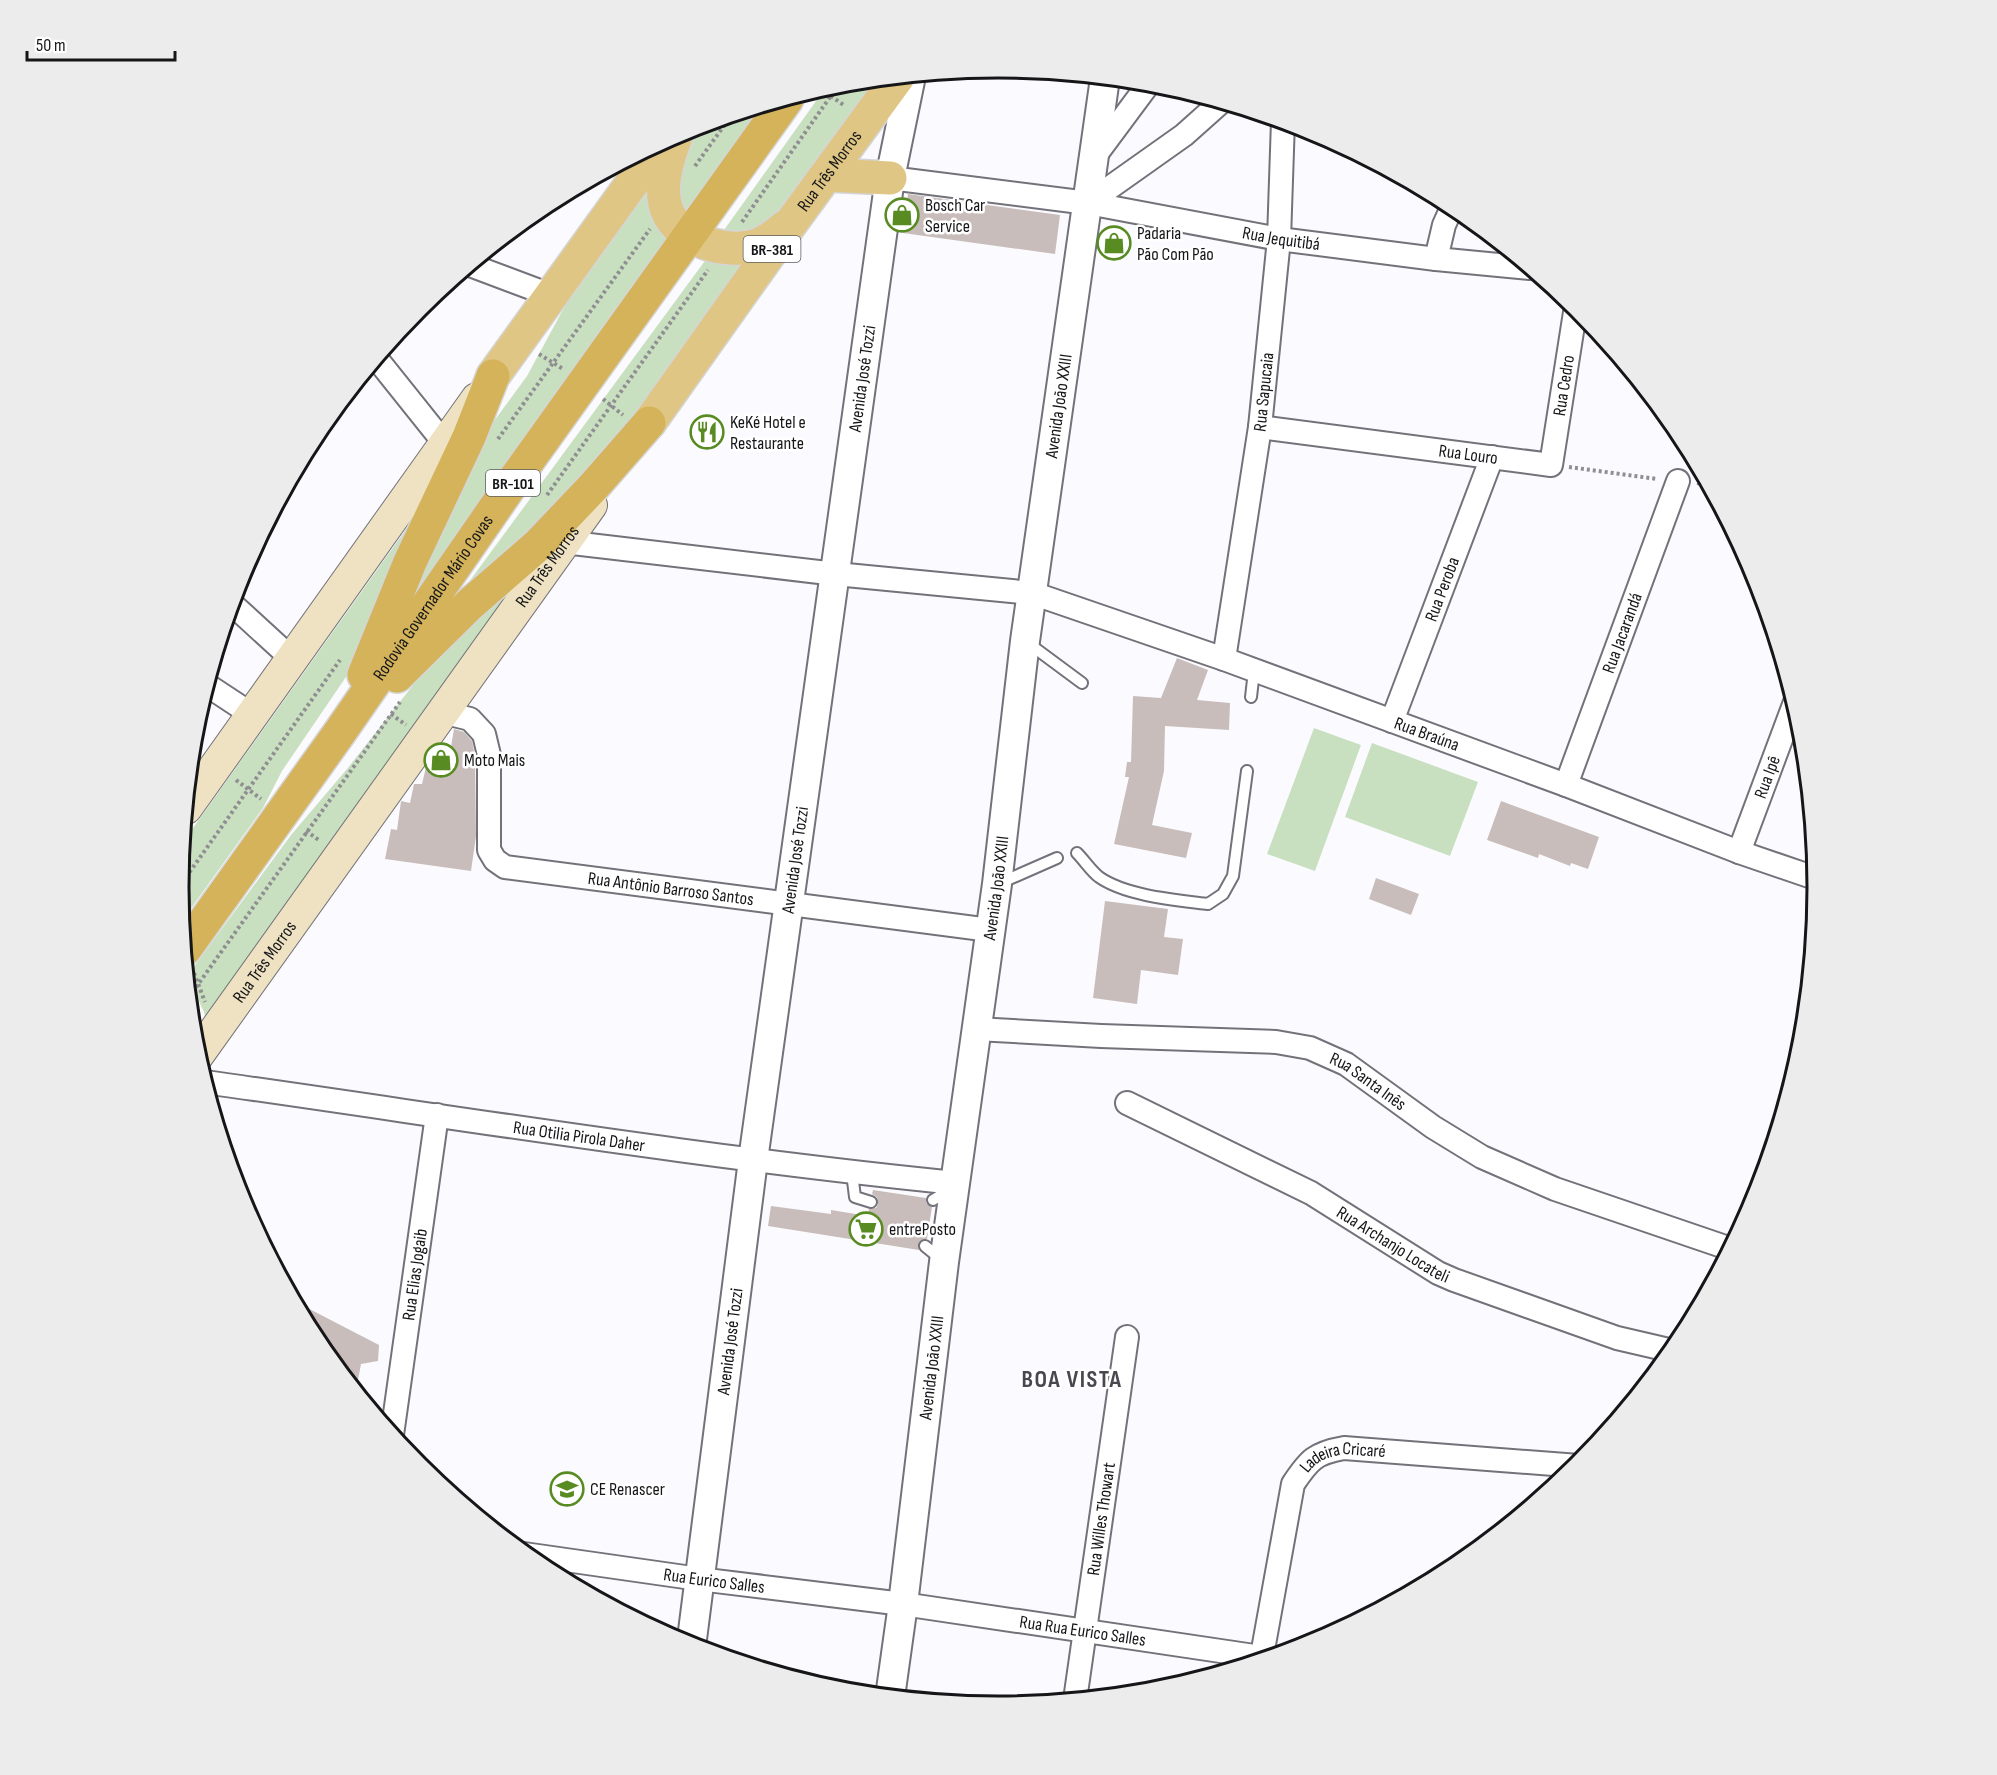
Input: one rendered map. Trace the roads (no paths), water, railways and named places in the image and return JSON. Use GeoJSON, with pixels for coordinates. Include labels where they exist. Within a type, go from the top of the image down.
{"type":"FeatureCollection","features":[{"type":"Feature","properties":{"kind":"highway","name":"Rodovia Governador Mário Covas"},"geometry":{"type":"LineString","coordinates":[[191,940],[340,732],[523,468],[780,109]]}},
{"type":"Feature","properties":{"kind":"highway"},"geometry":{"type":"LineString","coordinates":[[340,732],[410,562],[469,437],[493,376]]}},
{"type":"Feature","properties":{"kind":"highway"},"geometry":{"type":"LineString","coordinates":[[340,732],[469,605],[538,545],[649,423]]}},
{"type":"Feature","properties":{"kind":"main road","name":"Rua Três Morros"},"geometry":{"type":"LineString","coordinates":[[206,1044],[791,223],[892,85]]}},
{"type":"Feature","properties":{"kind":"main road"},"geometry":{"type":"LineString","coordinates":[[673,147],[664,175],[665,207],[675,222],[690,236],[723,249],[750,247],[770,239],[791,223]]}},
{"type":"Feature","properties":{"kind":"main road"},"geometry":{"type":"LineString","coordinates":[[195,795],[650,157]]}},
{"type":"Feature","properties":{"kind":"main road"},"geometry":{"type":"LineString","coordinates":[[827,175],[890,178]]}},
{"type":"Feature","properties":{"kind":"street","name":"Avenida José Tozzi"},"geometry":{"type":"LineString","coordinates":[[692,1636],[788,904],[890,178],[909,83]]}},
{"type":"Feature","properties":{"kind":"street","name":"Avenida João XXIII"},"geometry":{"type":"LineString","coordinates":[[891,1690],[903,1604],[935,1254],[976,1029],[997,884],[1025,641],[1103,85]]}},
{"type":"Feature","properties":{"kind":"street"},"geometry":{"type":"LineString","coordinates":[[1095,156],[1143,92]]}},
{"type":"Feature","properties":{"kind":"street"},"geometry":{"type":"LineString","coordinates":[[1088,203],[1184,135],[1214,108]]}},
{"type":"Feature","properties":{"kind":"street","name":"Rua Sapucaia"},"geometry":{"type":"LineString","coordinates":[[1224,660],[1260,428],[1279,239],[1283,130]]}},
{"type":"Feature","properties":{"kind":"street","name":"Rua Jequitibá"},"geometry":{"type":"LineString","coordinates":[[890,178],[1088,203],[1279,239],[1517,267]]}},
{"type":"Feature","properties":{"kind":"street"},"geometry":{"type":"LineString","coordinates":[[1436,259],[1449,215]]}},
{"type":"Feature","properties":{"kind":"street"},"geometry":{"type":"LineString","coordinates":[[478,268],[550,295]]}},
{"type":"Feature","properties":{"kind":"street","name":"Rua Cedro"},"geometry":{"type":"LineString","coordinates":[[1551,465],[1574,318]]}},
{"type":"Feature","properties":{"kind":"street"},"geometry":{"type":"LineString","coordinates":[[382,364],[445,444]]}},
{"type":"Feature","properties":{"kind":"street","name":"Rua Louro"},"geometry":{"type":"LineString","coordinates":[[1260,428],[1551,465]]}},
{"type":"Feature","properties":{"kind":"street","name":"Rua Peroba"},"geometry":{"type":"LineString","coordinates":[[1392,721],[1492,457]]}},
{"type":"Feature","properties":{"kind":"street","name":"Rua Jacarandá"},"geometry":{"type":"LineString","coordinates":[[1566,785],[1678,481]]}},
{"type":"Feature","properties":{"kind":"street","name":"Rua Braúna"},"geometry":{"type":"LineString","coordinates":[[564,542],[1032,593],[1392,721],[1739,852],[1808,875]]}},
{"type":"Feature","properties":{"kind":"street"},"geometry":{"type":"LineString","coordinates":[[239,610],[291,658]]}},
{"type":"Feature","properties":{"kind":"street"},"geometry":{"type":"LineString","coordinates":[[214,690],[251,714]]}},
{"type":"Feature","properties":{"kind":"street","name":"Rua Antônio Barroso Santos"},"geometry":{"type":"LineString","coordinates":[[442,712],[470,719],[484,734],[489,755],[489,850],[495,860],[505,867],[990,930]]}},
{"type":"Feature","properties":{"kind":"street","name":"Rua Ipê"},"geometry":{"type":"LineString","coordinates":[[1739,852],[1789,718]]}},
{"type":"Feature","properties":{"kind":"street","name":"Rua Santa Inês"},"geometry":{"type":"LineString","coordinates":[[976,1029],[1276,1042],[1310,1048],[1346,1064],[1432,1126],[1482,1157],[1555,1189],[1725,1246]]}},
{"type":"Feature","properties":{"kind":"street","name":"Rua Otilia Pirola Daher"},"geometry":{"type":"LineString","coordinates":[[214,1083],[852,1173],[947,1190]]}},
{"type":"Feature","properties":{"kind":"street","name":"Rua Archanjo Locateli"},"geometry":{"type":"LineString","coordinates":[[1127,1103],[1311,1193],[1438,1273],[1617,1338],[1663,1349]]}},
{"type":"Feature","properties":{"kind":"street","name":"Rua Elias Jogaib"},"geometry":{"type":"LineString","coordinates":[[393,1425],[437,1115]]}},
{"type":"Feature","properties":{"kind":"street","name":"Rua Willes Thowart"},"geometry":{"type":"LineString","coordinates":[[1076,1693],[1127,1337]]}},
{"type":"Feature","properties":{"kind":"street","name":"Ladeira Cricaré"},"geometry":{"type":"LineString","coordinates":[[1262,1653],[1293,1484],[1305,1464],[1324,1452],[1344,1448],[1566,1465]]}},
{"type":"Feature","properties":{"kind":"street","name":"Rua Eurico Salles"},"geometry":{"type":"LineString","coordinates":[[543,1557],[903,1604]]}},
{"type":"Feature","properties":{"kind":"street","name":"Rua Rua Eurico Salles"},"geometry":{"type":"LineString","coordinates":[[903,1604],[1249,1657]]}},
{"type":"Feature","properties":{"kind":"lane"},"geometry":{"type":"LineString","coordinates":[[1025,641],[1082,683]]}},
{"type":"Feature","properties":{"kind":"lane"},"geometry":{"type":"LineString","coordinates":[[1251,697],[1254,671]]}},
{"type":"Feature","properties":{"kind":"lane"},"geometry":{"type":"LineString","coordinates":[[1077,853],[1098,876],[1113,885],[1161,898],[1208,904],[1223,894],[1233,876],[1247,771]]}},
{"type":"Feature","properties":{"kind":"lane"},"geometry":{"type":"LineString","coordinates":[[997,884],[1057,858]]}},
{"type":"Feature","properties":{"kind":"lane"},"geometry":{"type":"LineString","coordinates":[[852,1173],[855,1197],[871,1202]]}},
{"type":"Feature","properties":{"kind":"place","name":"Bosch Car Service"},"geometry":{"type":"Point","coordinates":[902,215]}},
{"type":"Feature","properties":{"kind":"place","name":"Padaria Pão Com Pão"},"geometry":{"type":"Point","coordinates":[1114,243]}},
{"type":"Feature","properties":{"kind":"place","name":"KeKé Hotel e Restaurante"},"geometry":{"type":"Point","coordinates":[707,432]}},
{"type":"Feature","properties":{"kind":"place","name":"Moto Mais"},"geometry":{"type":"Point","coordinates":[441,760]}},
{"type":"Feature","properties":{"kind":"place","name":"entrePosto"},"geometry":{"type":"Point","coordinates":[866,1229]}},
{"type":"Feature","properties":{"kind":"place","name":"CE Renascer"},"geometry":{"type":"Point","coordinates":[567,1489]}},
{"type":"Feature","properties":{"kind":"district","name":"BOA VISTA"},"geometry":{"type":"Point","coordinates":[1072,1379]}}]}
